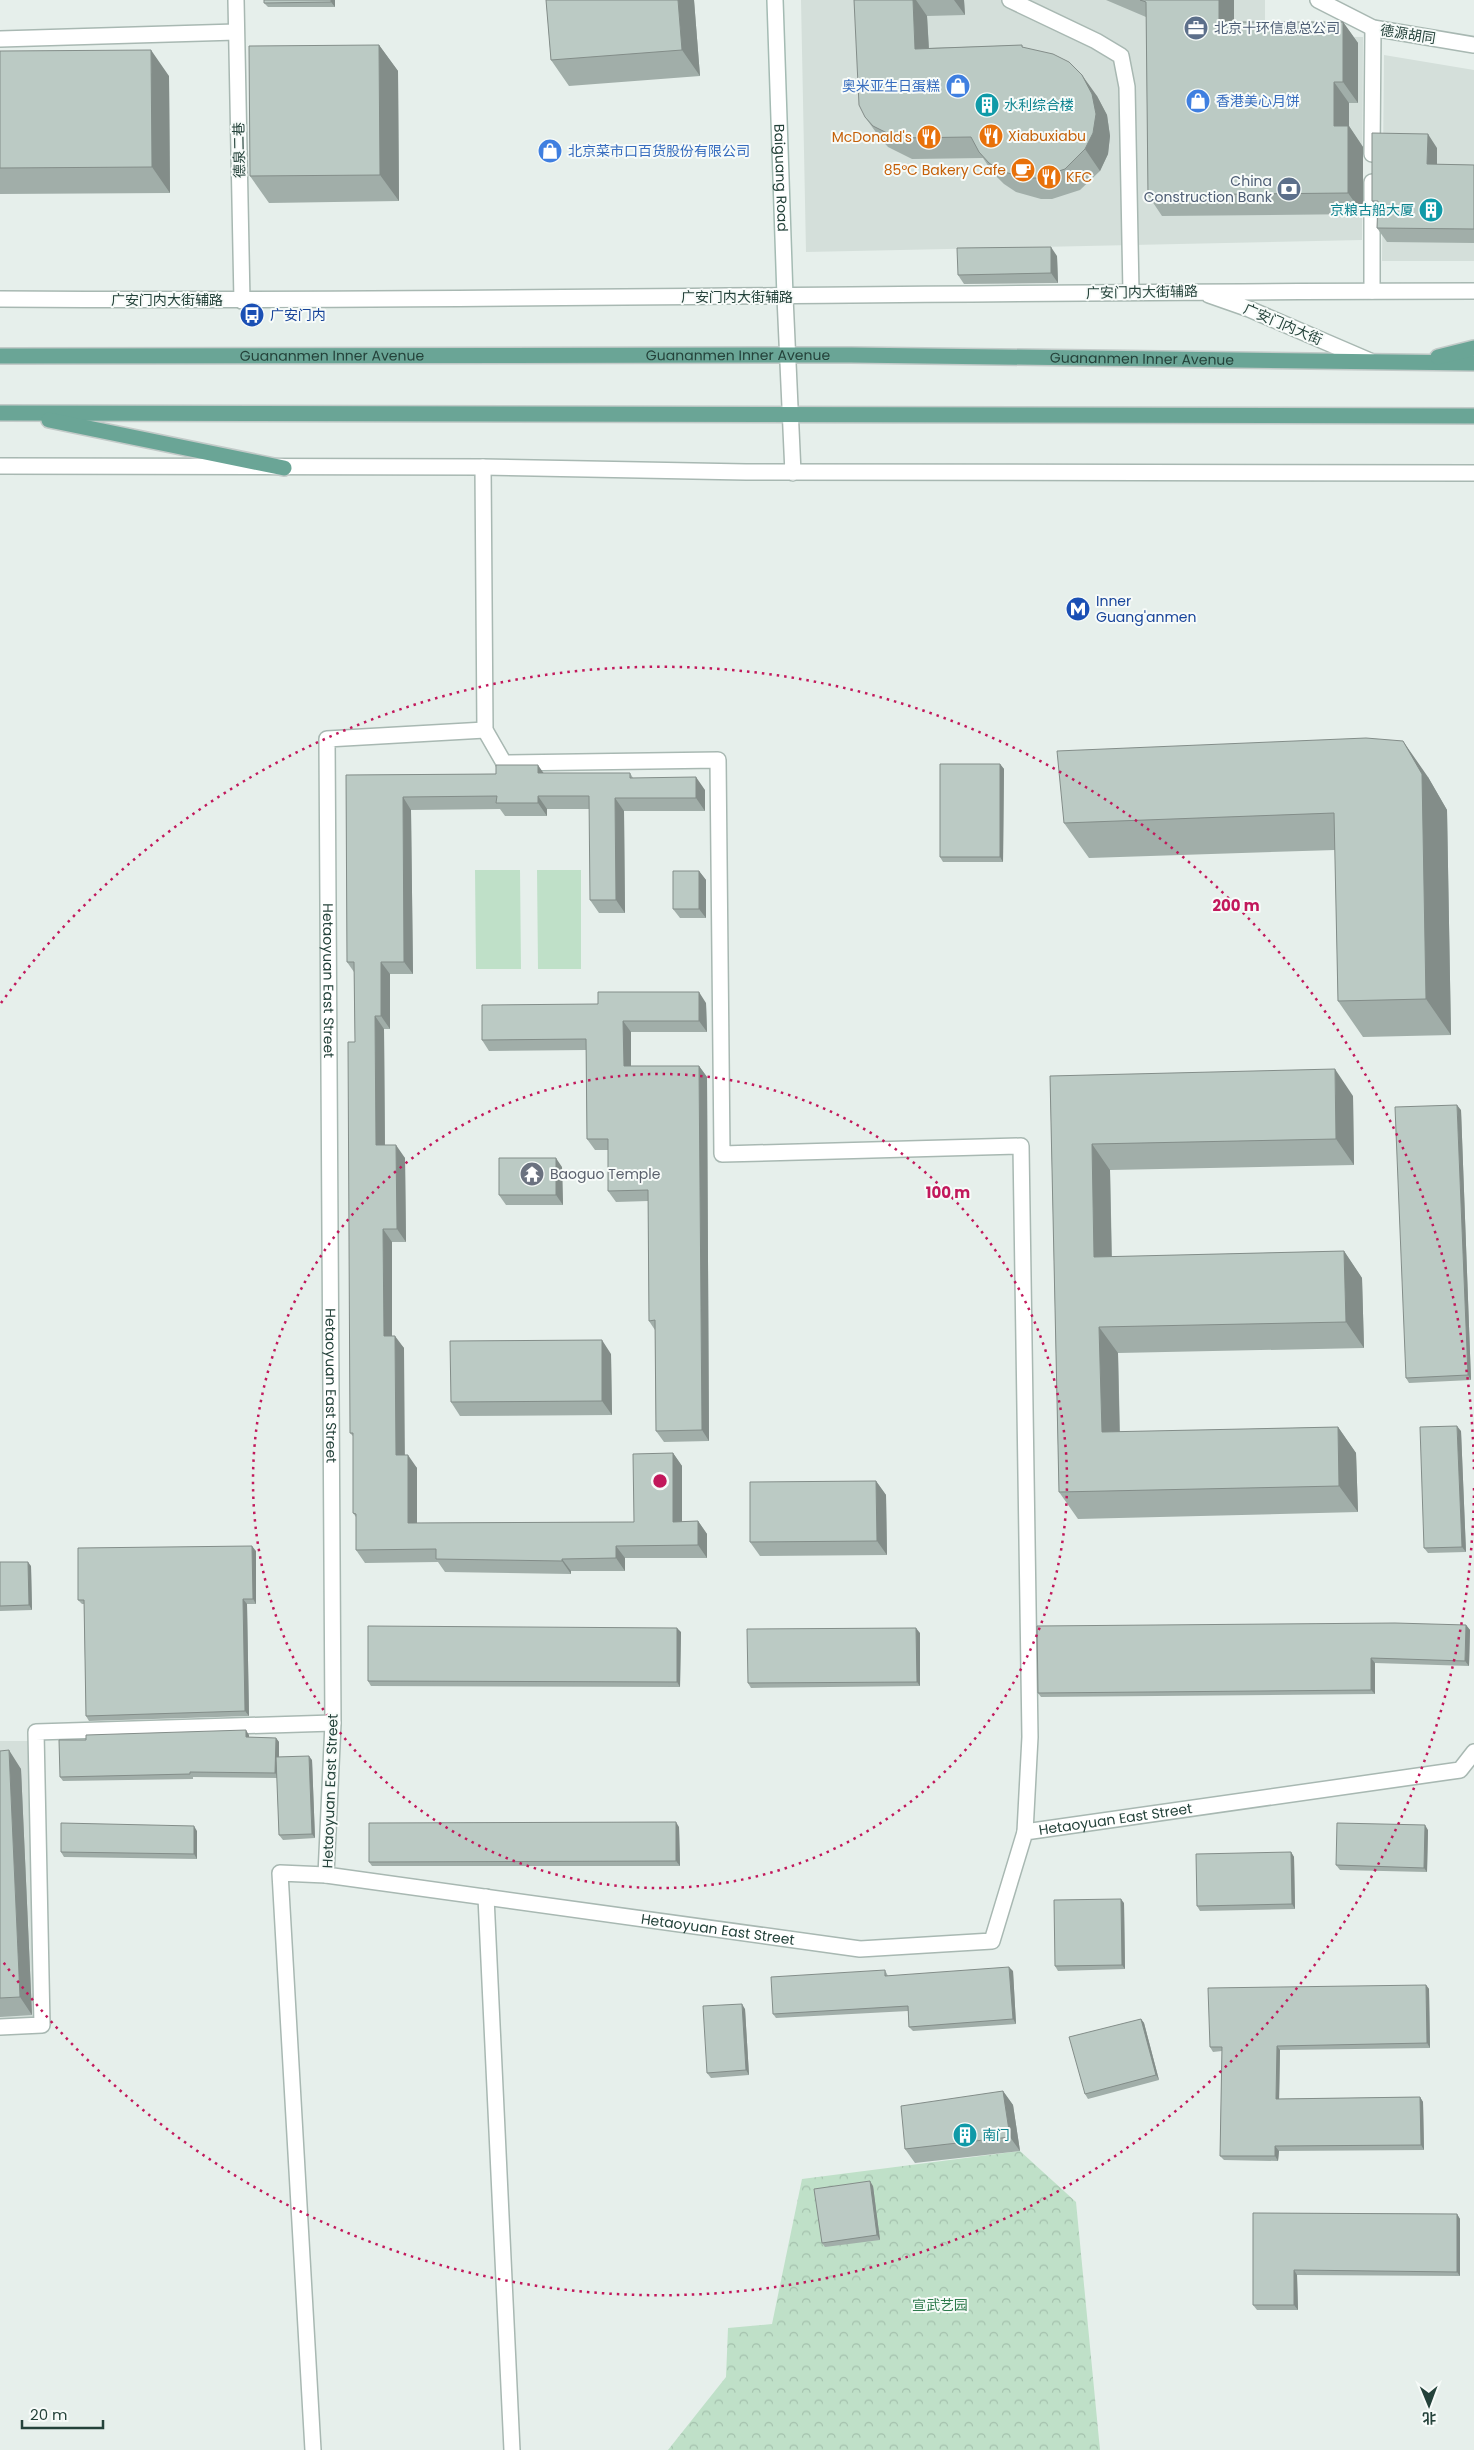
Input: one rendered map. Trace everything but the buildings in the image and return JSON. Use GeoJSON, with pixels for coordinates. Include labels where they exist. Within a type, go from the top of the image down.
{"type":"FeatureCollection","features":[{"type":"Feature","properties":{"kind":"main road"},"geometry":{"type":"LineString","coordinates":[[1414,362],[1474,348]]}},
{"type":"Feature","properties":{"kind":"main road","name":"Guananmen Inner Avenue"},"geometry":{"type":"LineString","coordinates":[[0,356],[787,355],[1474,363]]}},
{"type":"Feature","properties":{"kind":"main road"},"geometry":{"type":"LineString","coordinates":[[0,413],[790,413],[1474,416]]}},
{"type":"Feature","properties":{"kind":"main road"},"geometry":{"type":"LineString","coordinates":[[16,413],[284,468]]}},
{"type":"Feature","properties":{"kind":"main road"},"geometry":{"type":"LineString","coordinates":[[1418,416],[1474,426]]}},
{"type":"Feature","properties":{"kind":"street","name":"德泉二巷"},"geometry":{"type":"LineString","coordinates":[[236,0],[242,301]]}},
{"type":"Feature","properties":{"kind":"street","name":"Baiguang Road"},"geometry":{"type":"LineString","coordinates":[[775,0],[784,297],[793,472]]}},
{"type":"Feature","properties":{"kind":"street"},"geometry":{"type":"LineString","coordinates":[[1010,0],[1096,41],[1121,56],[1127,87],[1131,292]]}},
{"type":"Feature","properties":{"kind":"street","name":"德源胡同"},"geometry":{"type":"LineString","coordinates":[[1318,0],[1373,28],[1474,44]]}},
{"type":"Feature","properties":{"kind":"street"},"geometry":{"type":"LineString","coordinates":[[1372,291],[1373,28]]}},
{"type":"Feature","properties":{"kind":"street"},"geometry":{"type":"LineString","coordinates":[[0,39],[236,32]]}},
{"type":"Feature","properties":{"kind":"street","name":"广安门内大街辅路"},"geometry":{"type":"LineString","coordinates":[[0,299],[242,301],[784,297],[1195,291],[1474,291]]}},
{"type":"Feature","properties":{"kind":"street","name":"广安门内大街"},"geometry":{"type":"LineString","coordinates":[[1195,291],[1249,309],[1370,361]]}},
{"type":"Feature","properties":{"kind":"street"},"geometry":{"type":"LineString","coordinates":[[0,466],[483,467],[793,472],[1474,473]]}},
{"type":"Feature","properties":{"kind":"street"},"geometry":{"type":"LineString","coordinates":[[483,467],[485,730],[504,763],[718,760],[722,1154],[1021,1146],[1030,1737],[1026,1832]]}},
{"type":"Feature","properties":{"kind":"street","name":"Hetaoyuan East Street"},"geometry":{"type":"LineString","coordinates":[[485,730],[327,739],[333,1723],[326,1875],[860,1949],[992,1941],[1026,1832],[1460,1770],[1474,1752]]}},
{"type":"Feature","properties":{"kind":"street"},"geometry":{"type":"LineString","coordinates":[[0,2027],[42,2025],[36,1732],[333,1723]]}},
{"type":"Feature","properties":{"kind":"street"},"geometry":{"type":"LineString","coordinates":[[313,2450],[280,1872],[326,1875]]}},
{"type":"Feature","properties":{"kind":"street"},"geometry":{"type":"LineString","coordinates":[[486,1896],[512,2450]]}},
{"type":"Feature","properties":{"kind":"shaded area"},"geometry":{"type":"Polygon","coordinates":[[[801,0],[1265,0],[1265,36],[1363,37],[1362,240],[806,252],[801,0]]]}},
{"type":"Feature","properties":{"kind":"shaded area"},"geometry":{"type":"Polygon","coordinates":[[[1384,55],[1474,70],[1474,261],[1382,261],[1384,55]]]}},
{"type":"Feature","properties":{"kind":"shaded area"},"geometry":{"type":"Polygon","coordinates":[[[0,1741],[28,1741],[36,2019],[0,2020],[0,1741]]]}},
{"type":"Feature","properties":{"kind":"green space"},"geometry":{"type":"Polygon","coordinates":[[[475,870],[520,870],[521,969],[476,969],[475,870]]]}},
{"type":"Feature","properties":{"kind":"green space"},"geometry":{"type":"Polygon","coordinates":[[[537,870],[581,870],[581,969],[538,969],[537,870]]]}},
{"type":"Feature","properties":{"kind":"green space","name":"宣武艺园"},"geometry":{"type":"Polygon","coordinates":[[[1020,2151],[1076,2202],[1100,2450],[668,2450],[726,2377],[728,2328],[772,2324],[802,2179],[1020,2151]]]}},
{"type":"Feature","properties":{"kind":"place","name":"北京十环信息总公司"},"geometry":{"type":"Point","coordinates":[1196,28]}},
{"type":"Feature","properties":{"kind":"place","name":"奥米亚生日蛋糕"},"geometry":{"type":"Point","coordinates":[958,86]}},
{"type":"Feature","properties":{"kind":"place","name":"香港美心月饼"},"geometry":{"type":"Point","coordinates":[1198,101]}},
{"type":"Feature","properties":{"kind":"place","name":"水利综合楼"},"geometry":{"type":"Point","coordinates":[987,105]}},
{"type":"Feature","properties":{"kind":"place","name":"Xiabuxiabu"},"geometry":{"type":"Point","coordinates":[991,136]}},
{"type":"Feature","properties":{"kind":"place","name":"McDonald's"},"geometry":{"type":"Point","coordinates":[929,137]}},
{"type":"Feature","properties":{"kind":"place","name":"北京菜市口百货股份有限公司"},"geometry":{"type":"Point","coordinates":[550,151]}},
{"type":"Feature","properties":{"kind":"place","name":"85°C Bakery Cafe"},"geometry":{"type":"Point","coordinates":[1023,170]}},
{"type":"Feature","properties":{"kind":"place","name":"KFC"},"geometry":{"type":"Point","coordinates":[1049,177]}},
{"type":"Feature","properties":{"kind":"place","name":"China Construction Bank"},"geometry":{"type":"Point","coordinates":[1289,189]}},
{"type":"Feature","properties":{"kind":"place","name":"京粮古船大厦"},"geometry":{"type":"Point","coordinates":[1431,210]}},
{"type":"Feature","properties":{"kind":"place","name":"广安门内"},"geometry":{"type":"Point","coordinates":[252,315]}},
{"type":"Feature","properties":{"kind":"place","name":"Inner Guang'anmen"},"geometry":{"type":"Point","coordinates":[1078,609]}},
{"type":"Feature","properties":{"kind":"place","name":"Baoguo Temple"},"geometry":{"type":"Point","coordinates":[532,1174]}},
{"type":"Feature","properties":{"kind":"place","name":"南门"},"geometry":{"type":"Point","coordinates":[965,2135]}}]}
